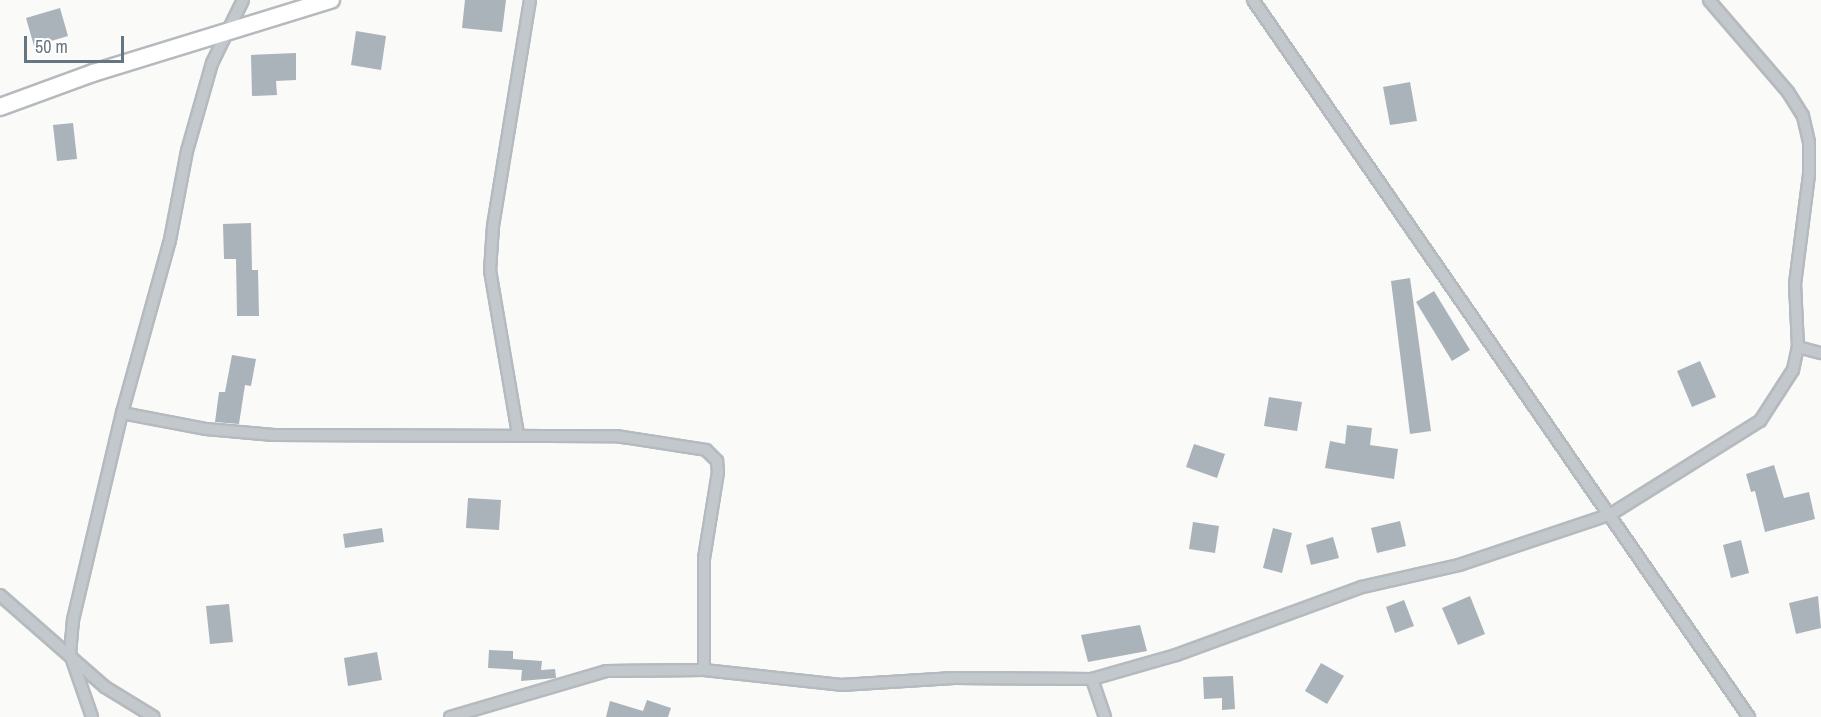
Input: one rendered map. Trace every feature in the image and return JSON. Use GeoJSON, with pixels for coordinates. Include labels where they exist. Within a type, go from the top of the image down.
{"type":"FeatureCollection","features":[{"type":"Feature","properties":{"kind":"main road"},"geometry":{"type":"LineString","coordinates":[[0,106],[93,73],[332,0]]}},
{"type":"Feature","properties":{"kind":"street"},"geometry":{"type":"LineString","coordinates":[[92,717],[70,654],[73,620],[122,413],[170,240],[187,151],[212,63],[243,0]]}},
{"type":"Feature","properties":{"kind":"street"},"geometry":{"type":"LineString","coordinates":[[518,434],[490,271],[493,226],[530,0]]}},
{"type":"Feature","properties":{"kind":"street"},"geometry":{"type":"LineString","coordinates":[[1252,0],[1611,514],[1749,717]]}},
{"type":"Feature","properties":{"kind":"street"},"geometry":{"type":"LineString","coordinates":[[450,717],[606,671],[704,670],[841,684],[954,678],[1092,679],[1176,655],[1362,587],[1459,565],[1611,514],[1760,422],[1793,370],[1798,347],[1795,284],[1808,183],[1809,142],[1803,116],[1788,92],[1709,0]]}},
{"type":"Feature","properties":{"kind":"street"},"geometry":{"type":"LineString","coordinates":[[1809,142],[1821,136]]}},
{"type":"Feature","properties":{"kind":"street"},"geometry":{"type":"LineString","coordinates":[[1798,347],[1821,353]]}},
{"type":"Feature","properties":{"kind":"street"},"geometry":{"type":"LineString","coordinates":[[122,413],[206,429],[274,435],[616,436],[693,446],[713,454],[718,472],[704,558],[704,670]]}},
{"type":"Feature","properties":{"kind":"street"},"geometry":{"type":"LineString","coordinates":[[0,594],[105,687],[154,717]]}},
{"type":"Feature","properties":{"kind":"street"},"geometry":{"type":"LineString","coordinates":[[1092,679],[1105,717]]}},
{"type":"Feature","properties":{"kind":"building"},"geometry":{"type":"Polygon","coordinates":[[[465,0],[506,0],[502,32],[462,28],[465,0]]]}},
{"type":"Feature","properties":{"kind":"building"},"geometry":{"type":"Polygon","coordinates":[[[60,8],[68,36],[34,46],[26,18],[60,8]]]}},
{"type":"Feature","properties":{"kind":"building"},"geometry":{"type":"Polygon","coordinates":[[[356,31],[386,36],[381,70],[351,65],[356,31]]]}},
{"type":"Feature","properties":{"kind":"building"},"geometry":{"type":"Polygon","coordinates":[[[296,53],[296,80],[276,81],[277,95],[252,96],[251,55],[296,53]]]}},
{"type":"Feature","properties":{"kind":"building"},"geometry":{"type":"Polygon","coordinates":[[[1410,82],[1417,121],[1390,125],[1383,87],[1410,82]]]}},
{"type":"Feature","properties":{"kind":"building"},"geometry":{"type":"Polygon","coordinates":[[[73,123],[77,159],[57,161],[53,125],[73,123]]]}},
{"type":"Feature","properties":{"kind":"building"},"geometry":{"type":"Polygon","coordinates":[[[251,223],[252,270],[258,270],[259,316],[237,316],[236,259],[224,259],[223,224],[251,223]]]}},
{"type":"Feature","properties":{"kind":"building"},"geometry":{"type":"Polygon","coordinates":[[[1410,278],[1431,431],[1410,434],[1391,281],[1410,278]]]}},
{"type":"Feature","properties":{"kind":"building"},"geometry":{"type":"Polygon","coordinates":[[[1434,291],[1470,350],[1452,361],[1416,302],[1434,291]]]}},
{"type":"Feature","properties":{"kind":"building"},"geometry":{"type":"Polygon","coordinates":[[[232,355],[256,359],[251,386],[245,385],[239,424],[215,422],[219,392],[225,392],[232,355]]]}},
{"type":"Feature","properties":{"kind":"building"},"geometry":{"type":"Polygon","coordinates":[[[1700,361],[1716,397],[1692,407],[1677,371],[1700,361]]]}},
{"type":"Feature","properties":{"kind":"building"},"geometry":{"type":"Polygon","coordinates":[[[1269,397],[1302,402],[1297,431],[1264,426],[1269,397]]]}},
{"type":"Feature","properties":{"kind":"building"},"geometry":{"type":"Polygon","coordinates":[[[1347,425],[1372,428],[1370,445],[1398,449],[1394,479],[1325,468],[1330,441],[1345,444],[1347,425]]]}},
{"type":"Feature","properties":{"kind":"building"},"geometry":{"type":"Polygon","coordinates":[[[1194,444],[1225,454],[1217,478],[1186,467],[1194,444]]]}},
{"type":"Feature","properties":{"kind":"building"},"geometry":{"type":"Polygon","coordinates":[[[1774,465],[1784,498],[1809,492],[1815,519],[1765,532],[1755,491],[1751,492],[1746,474],[1774,465]]]}},
{"type":"Feature","properties":{"kind":"building"},"geometry":{"type":"Polygon","coordinates":[[[468,498],[501,500],[499,530],[466,528],[468,498]]]}},
{"type":"Feature","properties":{"kind":"building"},"geometry":{"type":"Polygon","coordinates":[[[1400,521],[1406,546],[1377,553],[1371,528],[1400,521]]]}},
{"type":"Feature","properties":{"kind":"building"},"geometry":{"type":"Polygon","coordinates":[[[1193,522],[1219,526],[1215,553],[1189,549],[1193,522]]]}},
{"type":"Feature","properties":{"kind":"building"},"geometry":{"type":"Polygon","coordinates":[[[382,528],[384,542],[345,548],[343,534],[382,528]]]}},
{"type":"Feature","properties":{"kind":"building"},"geometry":{"type":"Polygon","coordinates":[[[1273,528],[1292,533],[1282,573],[1263,568],[1273,528]]]}},
{"type":"Feature","properties":{"kind":"building"},"geometry":{"type":"Polygon","coordinates":[[[1333,537],[1339,558],[1311,565],[1306,545],[1333,537]]]}},
{"type":"Feature","properties":{"kind":"building"},"geometry":{"type":"Polygon","coordinates":[[[1741,540],[1749,573],[1731,578],[1723,545],[1741,540]]]}},
{"type":"Feature","properties":{"kind":"building"},"geometry":{"type":"Polygon","coordinates":[[[1470,596],[1485,634],[1458,645],[1442,608],[1470,596]]]}},
{"type":"Feature","properties":{"kind":"building"},"geometry":{"type":"Polygon","coordinates":[[[1818,596],[1821,628],[1796,634],[1789,603],[1818,596]]]}},
{"type":"Feature","properties":{"kind":"building"},"geometry":{"type":"Polygon","coordinates":[[[1404,600],[1414,626],[1395,633],[1386,607],[1404,600]]]}},
{"type":"Feature","properties":{"kind":"building"},"geometry":{"type":"Polygon","coordinates":[[[229,604],[233,642],[210,644],[206,606],[229,604]]]}},
{"type":"Feature","properties":{"kind":"building"},"geometry":{"type":"Polygon","coordinates":[[[1140,625],[1147,651],[1088,662],[1081,635],[1140,625]]]}},
{"type":"Feature","properties":{"kind":"building"},"geometry":{"type":"Polygon","coordinates":[[[489,650],[513,651],[513,659],[542,661],[541,670],[555,669],[556,678],[521,681],[522,670],[488,668],[489,650]]]}},
{"type":"Feature","properties":{"kind":"building"},"geometry":{"type":"Polygon","coordinates":[[[377,652],[382,680],[348,686],[344,658],[377,652]]]}},
{"type":"Feature","properties":{"kind":"building"},"geometry":{"type":"Polygon","coordinates":[[[1321,663],[1344,676],[1327,704],[1305,691],[1321,663]]]}},
{"type":"Feature","properties":{"kind":"building"},"geometry":{"type":"Polygon","coordinates":[[[1233,676],[1235,709],[1222,710],[1222,698],[1204,699],[1203,677],[1233,676]]]}},
{"type":"Feature","properties":{"kind":"building"},"geometry":{"type":"Polygon","coordinates":[[[647,700],[671,708],[668,717],[606,717],[610,701],[643,711],[647,700]]]}}]}
